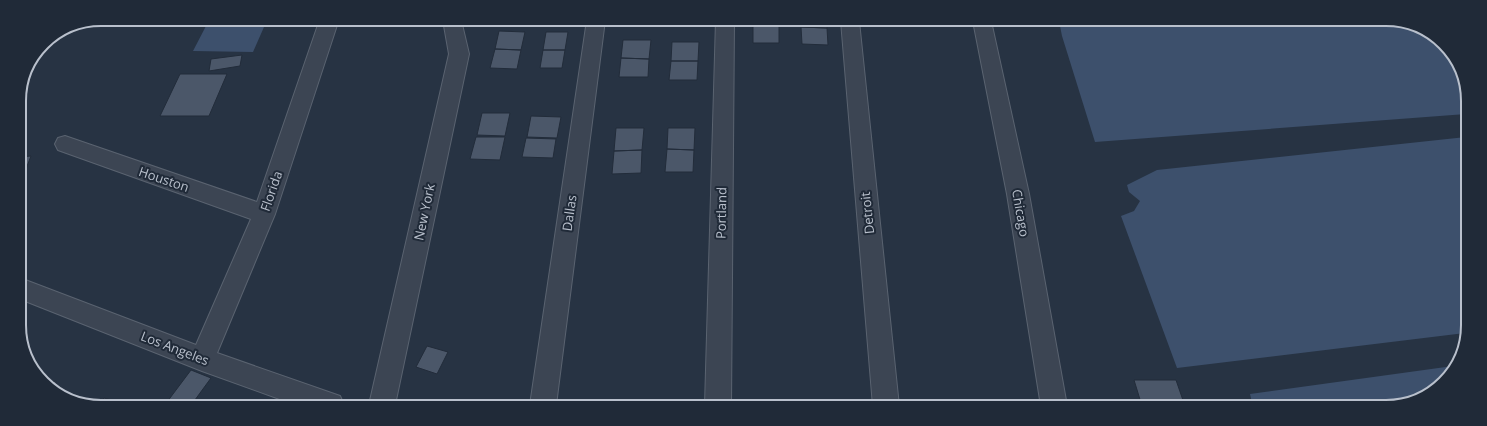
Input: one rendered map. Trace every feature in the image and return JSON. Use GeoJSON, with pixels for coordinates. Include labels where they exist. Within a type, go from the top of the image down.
{"type":"FeatureCollection","features":[{"type":"Feature","properties":{"kind":"street","name":"Florida"},"geometry":{"type":"LineString","coordinates":[[202,359],[264,214],[328,26]]}},
{"type":"Feature","properties":{"kind":"street","name":"New York"},"geometry":{"type":"LineString","coordinates":[[383,400],[459,54],[453,26]]}},
{"type":"Feature","properties":{"kind":"street","name":"Dallas"},"geometry":{"type":"LineString","coordinates":[[544,400],[595,26]]}},
{"type":"Feature","properties":{"kind":"street","name":"Portland"},"geometry":{"type":"LineString","coordinates":[[718,400],[725,26]]}},
{"type":"Feature","properties":{"kind":"street","name":"Detroit"},"geometry":{"type":"LineString","coordinates":[[850,26],[885,400]]}},
{"type":"Feature","properties":{"kind":"street","name":"Chicago"},"geometry":{"type":"LineString","coordinates":[[983,26],[1018,194],[1053,400]]}},
{"type":"Feature","properties":{"kind":"street","name":"Houston"},"geometry":{"type":"LineString","coordinates":[[64,144],[264,214]]}},
{"type":"Feature","properties":{"kind":"street","name":"Los Angeles"},"geometry":{"type":"LineString","coordinates":[[26,290],[202,359],[317,400]]}},
{"type":"Feature","properties":{"kind":"water"},"geometry":{"type":"Polygon","coordinates":[[[206,26],[264,27],[253,52],[193,51],[206,26]]]}},
{"type":"Feature","properties":{"kind":"water"},"geometry":{"type":"Polygon","coordinates":[[[1060,26],[1401,27],[1424,36],[1432,41],[1446,55],[1460,86],[1461,114],[1095,142],[1060,26]]]}},
{"type":"Feature","properties":{"kind":"water"},"geometry":{"type":"Polygon","coordinates":[[[1461,138],[1460,334],[1177,368],[1121,216],[1134,211],[1140,201],[1129,192],[1127,185],[1157,170],[1461,138]]]}},
{"type":"Feature","properties":{"kind":"water"},"geometry":{"type":"Polygon","coordinates":[[[1449,367],[1432,385],[1424,390],[1401,399],[1251,400],[1250,394],[1449,367]]]}},
{"type":"Feature","properties":{"kind":"building"},"geometry":{"type":"Polygon","coordinates":[[[753,26],[779,26],[779,43],[753,43],[753,26]]]}},
{"type":"Feature","properties":{"kind":"building"},"geometry":{"type":"Polygon","coordinates":[[[827,26],[827,28],[801,27],[827,26]]]}},
{"type":"Feature","properties":{"kind":"building"},"geometry":{"type":"Polygon","coordinates":[[[801,27],[827,28],[828,45],[802,44],[801,27]]]}},
{"type":"Feature","properties":{"kind":"building"},"geometry":{"type":"Polygon","coordinates":[[[499,31],[525,32],[521,50],[495,49],[499,31]]]}},
{"type":"Feature","properties":{"kind":"building"},"geometry":{"type":"Polygon","coordinates":[[[546,32],[568,32],[565,50],[543,50],[546,32]]]}},
{"type":"Feature","properties":{"kind":"building"},"geometry":{"type":"Polygon","coordinates":[[[623,40],[651,40],[649,59],[621,58],[623,40]]]}},
{"type":"Feature","properties":{"kind":"building"},"geometry":{"type":"Polygon","coordinates":[[[672,42],[699,42],[698,61],[671,61],[672,42]]]}},
{"type":"Feature","properties":{"kind":"building"},"geometry":{"type":"Polygon","coordinates":[[[495,49],[521,50],[517,69],[490,68],[495,49]]]}},
{"type":"Feature","properties":{"kind":"building"},"geometry":{"type":"Polygon","coordinates":[[[543,50],[565,50],[562,68],[540,68],[543,50]]]}},
{"type":"Feature","properties":{"kind":"building"},"geometry":{"type":"Polygon","coordinates":[[[242,55],[240,66],[209,71],[211,59],[242,55]]]}},
{"type":"Feature","properties":{"kind":"building"},"geometry":{"type":"Polygon","coordinates":[[[621,58],[649,59],[648,77],[619,77],[621,58]]]}},
{"type":"Feature","properties":{"kind":"building"},"geometry":{"type":"Polygon","coordinates":[[[671,61],[698,61],[697,80],[669,80],[671,61]]]}},
{"type":"Feature","properties":{"kind":"building"},"geometry":{"type":"Polygon","coordinates":[[[180,74],[227,74],[209,116],[160,116],[180,74]]]}},
{"type":"Feature","properties":{"kind":"building"},"geometry":{"type":"Polygon","coordinates":[[[482,113],[510,113],[505,136],[477,135],[482,113]]]}},
{"type":"Feature","properties":{"kind":"building"},"geometry":{"type":"Polygon","coordinates":[[[531,116],[561,117],[557,138],[527,137],[531,116]]]}},
{"type":"Feature","properties":{"kind":"building"},"geometry":{"type":"Polygon","coordinates":[[[616,128],[644,128],[642,150],[614,151],[616,128]]]}},
{"type":"Feature","properties":{"kind":"building"},"geometry":{"type":"Polygon","coordinates":[[[668,128],[695,128],[694,150],[667,149],[668,128]]]}},
{"type":"Feature","properties":{"kind":"building"},"geometry":{"type":"Polygon","coordinates":[[[476,137],[505,137],[500,160],[470,159],[476,137]]]}},
{"type":"Feature","properties":{"kind":"building"},"geometry":{"type":"Polygon","coordinates":[[[526,138],[556,139],[553,158],[522,157],[526,138]]]}},
{"type":"Feature","properties":{"kind":"building"},"geometry":{"type":"Polygon","coordinates":[[[667,149],[694,150],[693,172],[665,172],[667,149]]]}},
{"type":"Feature","properties":{"kind":"building"},"geometry":{"type":"Polygon","coordinates":[[[642,150],[641,173],[612,174],[614,151],[642,150]]]}},
{"type":"Feature","properties":{"kind":"building"},"geometry":{"type":"Polygon","coordinates":[[[26,156],[31,156],[26,169],[26,156]]]}},
{"type":"Feature","properties":{"kind":"building"},"geometry":{"type":"Polygon","coordinates":[[[427,346],[448,352],[437,374],[416,367],[427,346]]]}},
{"type":"Feature","properties":{"kind":"building"},"geometry":{"type":"Polygon","coordinates":[[[191,370],[211,378],[195,400],[168,400],[191,370]]]}},
{"type":"Feature","properties":{"kind":"building"},"geometry":{"type":"Polygon","coordinates":[[[1134,380],[1176,380],[1183,400],[1140,400],[1134,380]]]}}]}
